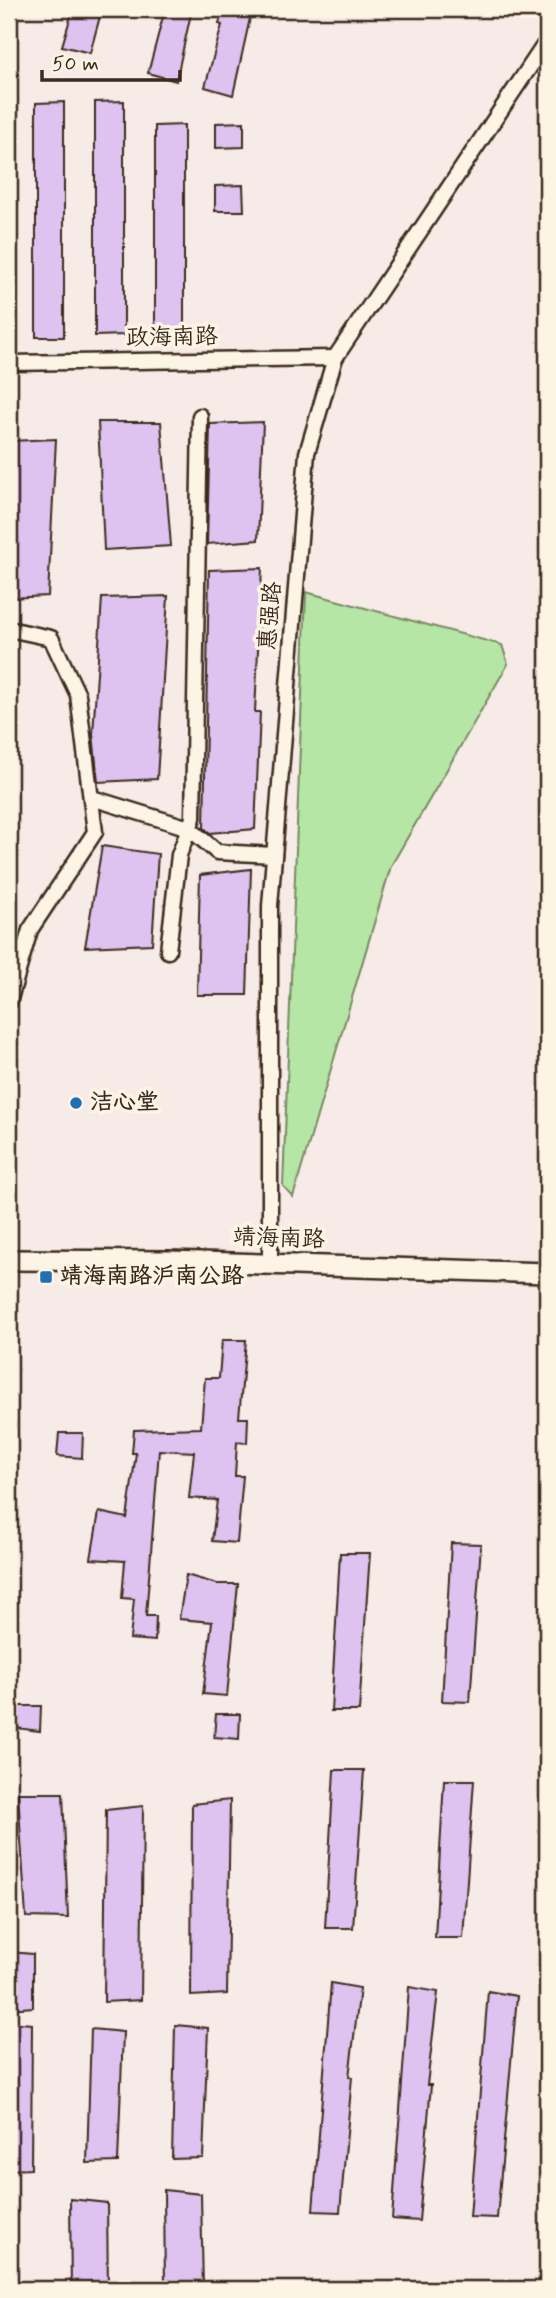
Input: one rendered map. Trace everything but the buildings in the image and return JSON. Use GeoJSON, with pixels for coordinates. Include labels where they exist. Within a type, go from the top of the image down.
{"type":"FeatureCollection","features":[{"type":"Feature","properties":{"kind":"street","name":"惠强路"},"geometry":{"type":"LineString","coordinates":[[270,1263],[270,906],[307,453],[335,358],[547,41]]}},
{"type":"Feature","properties":{"kind":"street","name":"政海南路"},"geometry":{"type":"LineString","coordinates":[[9,363],[335,358]]}},
{"type":"Feature","properties":{"kind":"street"},"geometry":{"type":"LineString","coordinates":[[168,951],[179,855],[193,818],[200,416]]}},
{"type":"Feature","properties":{"kind":"street"},"geometry":{"type":"LineString","coordinates":[[9,629],[51,638],[78,695],[95,832],[30,930],[9,1002]]}},
{"type":"Feature","properties":{"kind":"street"},"geometry":{"type":"LineString","coordinates":[[92,798],[190,828],[217,852],[274,855]]}},
{"type":"Feature","properties":{"kind":"street","name":"靖海南路"},"geometry":{"type":"LineString","coordinates":[[9,1260],[270,1263],[547,1273]]}},
{"type":"Feature","properties":{"kind":"green space"},"geometry":{"type":"Polygon","coordinates":[[[306,592],[502,645],[508,664],[391,866],[293,1197],[283,1186],[306,592]]]}},
{"type":"Feature","properties":{"kind":"place","name":"洁心堂"},"geometry":{"type":"Point","coordinates":[76,1103]}},
{"type":"Feature","properties":{"kind":"place","name":"靖海南路沪南公路"},"geometry":{"type":"Point","coordinates":[46,1277]}}]}
